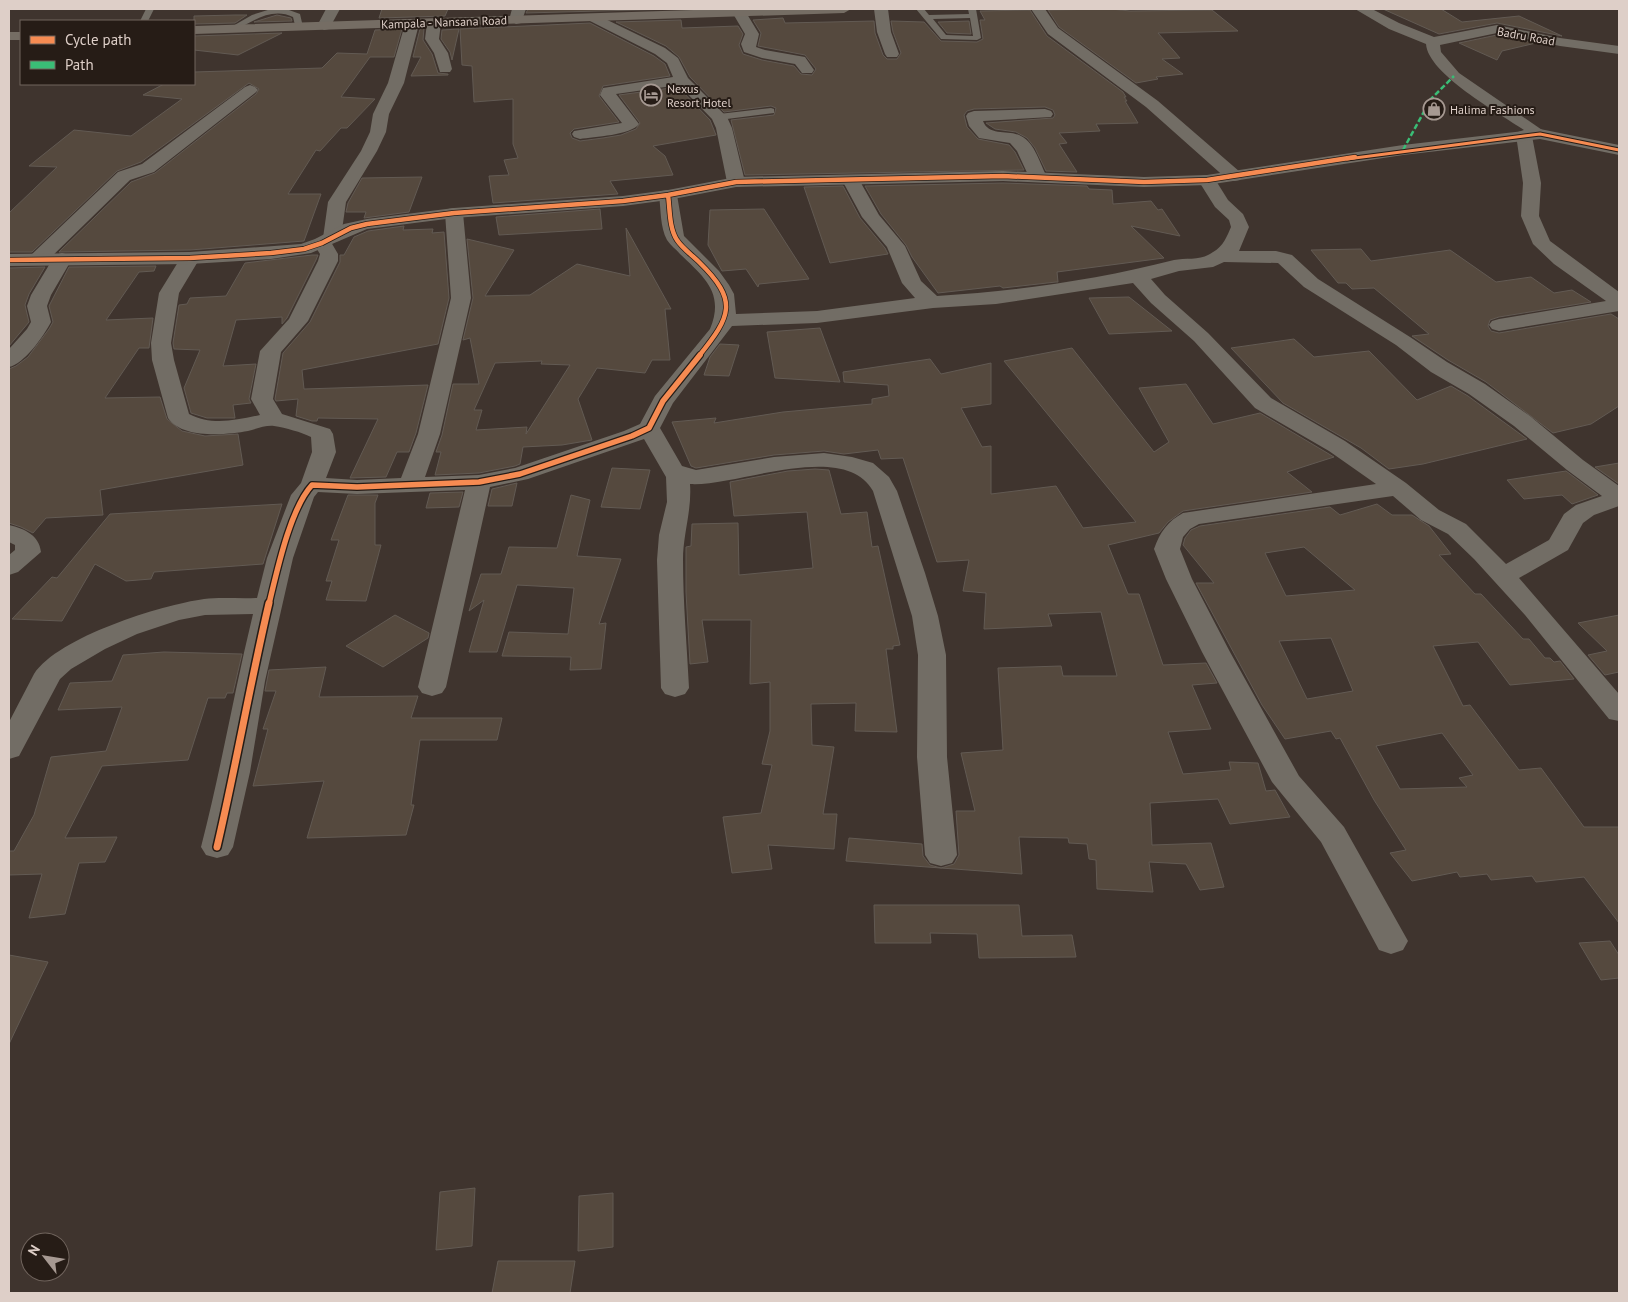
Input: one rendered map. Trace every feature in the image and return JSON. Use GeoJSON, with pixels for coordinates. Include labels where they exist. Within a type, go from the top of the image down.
{"type":"FeatureCollection","features":[{"type":"Feature","properties":{"kind":"main road","name":"Kampala - Nansana Road"},"geometry":{"type":"LineString","coordinates":[[195,30],[434,23],[518,14],[596,18],[638,12],[844,9]]}},
{"type":"Feature","properties":{"kind":"street"},"geometry":{"type":"LineString","coordinates":[[324,26],[333,9]]}},
{"type":"Feature","properties":{"kind":"street"},"geometry":{"type":"LineString","coordinates":[[881,9],[884,32],[892,54]]}},
{"type":"Feature","properties":{"kind":"street"},"geometry":{"type":"LineString","coordinates":[[1038,9],[1053,30],[1152,104],[1234,176]]}},
{"type":"Feature","properties":{"kind":"street"},"geometry":{"type":"LineString","coordinates":[[1362,9],[1394,26],[1433,42],[1434,53],[1454,76],[1532,134]]}},
{"type":"Feature","properties":{"kind":"street"},"geometry":{"type":"LineString","coordinates":[[739,12],[752,34],[748,44],[749,49],[762,54],[800,60],[807,70]]}},
{"type":"Feature","properties":{"kind":"street"},"geometry":{"type":"LineString","coordinates":[[596,18],[669,57],[682,80],[719,117],[724,128],[736,182]]}},
{"type":"Feature","properties":{"kind":"street"},"geometry":{"type":"LineString","coordinates":[[434,23],[432,39],[442,53],[445,69]]}},
{"type":"Feature","properties":{"kind":"street"},"geometry":{"type":"LineString","coordinates":[[273,419],[262,399],[271,352],[298,321],[328,261],[327,240],[337,202],[369,151],[378,132],[381,114],[396,83],[412,24]]}},
{"type":"Feature","properties":{"kind":"street","name":"Badru Road"},"geometry":{"type":"LineString","coordinates":[[1433,42],[1497,29],[1560,42],[1619,50]]}},
{"type":"Feature","properties":{"kind":"street"},"geometry":{"type":"LineString","coordinates":[[580,134],[631,124],[608,95],[608,91],[682,80]]}},
{"type":"Feature","properties":{"kind":"street"},"geometry":{"type":"LineString","coordinates":[[38,259],[124,176],[148,168],[250,90]]}},
{"type":"Feature","properties":{"kind":"street"},"geometry":{"type":"LineString","coordinates":[[1038,177],[1018,141],[980,134],[977,130],[974,116],[1045,114]]}},
{"type":"Feature","properties":{"kind":"street"},"geometry":{"type":"LineString","coordinates":[[1532,134],[1530,216],[1542,244],[1561,260],[1619,301]]}},
{"type":"Feature","properties":{"kind":"street"},"geometry":{"type":"LineString","coordinates":[[9,260],[190,258],[271,253],[304,248],[367,224],[454,213],[521,209],[668,195],[736,182],[1038,177],[1144,182],[1207,180],[1403,150],[1532,134],[1619,150]]}},
{"type":"Feature","properties":{"kind":"street"},"geometry":{"type":"LineString","coordinates":[[851,180],[871,217],[896,246],[912,283],[924,296],[933,302]]}},
{"type":"Feature","properties":{"kind":"street"},"geometry":{"type":"LineString","coordinates":[[725,320],[817,317],[933,302],[996,298],[1088,285],[1138,276],[1178,265],[1213,261],[1232,247],[1240,227],[1237,218],[1221,204],[1207,180]]}},
{"type":"Feature","properties":{"kind":"street"},"geometry":{"type":"LineString","coordinates":[[312,485],[410,485],[479,482],[520,474],[649,428],[663,401],[720,330],[725,320],[727,300],[708,269],[694,259],[677,241],[672,226],[668,195]]}},
{"type":"Feature","properties":{"kind":"street"},"geometry":{"type":"LineString","coordinates":[[410,485],[429,434],[461,298],[454,213]]}},
{"type":"Feature","properties":{"kind":"street"},"geometry":{"type":"LineString","coordinates":[[1218,256],[1276,257],[1285,259],[1311,283],[1403,341],[1439,367],[1477,389],[1522,421],[1618,496],[1611,501],[1585,510],[1572,519],[1559,545],[1503,576]]}},
{"type":"Feature","properties":{"kind":"street"},"geometry":{"type":"LineString","coordinates":[[190,258],[169,293],[161,343],[163,360],[172,386],[179,418],[196,427],[207,428],[237,426],[273,419],[322,434],[324,452],[312,485],[303,495],[280,558],[251,681],[234,772],[217,846]]}},
{"type":"Feature","properties":{"kind":"street"},"geometry":{"type":"LineString","coordinates":[[9,361],[36,332],[40,322],[37,306],[41,295],[62,259]]}},
{"type":"Feature","properties":{"kind":"street"},"geometry":{"type":"LineString","coordinates":[[1138,276],[1158,298],[1201,337],[1263,403],[1337,446],[1398,488],[1430,515],[1457,529],[1534,609],[1619,712]]}},
{"type":"Feature","properties":{"kind":"street"},"geometry":{"type":"LineString","coordinates":[[1499,325],[1619,305]]}},
{"type":"Feature","properties":{"kind":"street"},"geometry":{"type":"LineString","coordinates":[[649,428],[673,471],[678,475],[696,477],[774,464],[824,460],[865,468],[877,477],[885,491],[926,616],[932,655],[932,757],[941,854]]}},
{"type":"Feature","properties":{"kind":"street"},"geometry":{"type":"LineString","coordinates":[[675,688],[670,560],[672,535],[679,502],[678,475]]}},
{"type":"Feature","properties":{"kind":"street"},"geometry":{"type":"LineString","coordinates":[[432,687],[479,482]]}},
{"type":"Feature","properties":{"kind":"street"},"geometry":{"type":"LineString","coordinates":[[1391,941],[1333,836],[1288,782],[1216,652],[1179,579],[1167,549],[1171,536],[1181,524],[1192,518],[1398,488]]}},
{"type":"Feature","properties":{"kind":"street"},"geometry":{"type":"LineString","coordinates":[[9,532],[27,542],[28,552],[9,567]]}},
{"type":"Feature","properties":{"kind":"street"},"geometry":{"type":"LineString","coordinates":[[9,749],[48,674],[74,654],[127,628],[174,613],[205,607],[270,606]]}},
{"type":"Feature","properties":{"kind":"lane"},"geometry":{"type":"LineString","coordinates":[[920,9],[944,37],[977,38],[973,12],[927,17]]}},
{"type":"Feature","properties":{"kind":"lane"},"geometry":{"type":"LineString","coordinates":[[719,117],[771,111]]}},
{"type":"Feature","properties":{"kind":"building"},"geometry":{"type":"Polygon","coordinates":[[[382,9],[448,9],[445,16],[379,18],[382,9]]]}},
{"type":"Feature","properties":{"kind":"building"},"geometry":{"type":"Polygon","coordinates":[[[528,9],[673,9],[526,13],[528,9]]]}},
{"type":"Feature","properties":{"kind":"building"},"geometry":{"type":"Polygon","coordinates":[[[1111,9],[1130,11],[1212,10],[1238,31],[1158,33],[1180,58],[1162,59],[1183,74],[1156,77],[1158,79],[1136,83],[1059,27],[1048,10],[1111,9]]]}},
{"type":"Feature","properties":{"kind":"building"},"geometry":{"type":"Polygon","coordinates":[[[1383,9],[1441,9],[1462,22],[1519,16],[1562,36],[1497,23],[1439,34],[1383,9]]]}},
{"type":"Feature","properties":{"kind":"building"},"geometry":{"type":"Polygon","coordinates":[[[1030,10],[1047,36],[1123,92],[1127,101],[1125,101],[1138,123],[1096,124],[1100,131],[1059,133],[1067,143],[1059,144],[1077,172],[1046,171],[1035,148],[1027,138],[1016,132],[995,129],[986,123],[1053,118],[1055,115],[1053,110],[1045,107],[974,109],[967,111],[964,115],[967,127],[978,139],[1009,145],[1015,152],[1024,170],[745,175],[731,120],[774,115],[776,108],[771,106],[724,112],[690,77],[679,57],[666,46],[616,22],[681,20],[682,28],[738,26],[743,34],[739,45],[743,54],[794,66],[801,74],[812,75],[816,69],[805,55],[758,46],[761,33],[753,20],[783,18],[785,23],[874,21],[875,33],[883,55],[887,59],[897,59],[901,53],[891,21],[924,22],[941,41],[977,42],[983,39],[980,20],[985,20],[980,11],[1030,10]]]}},
{"type":"Feature","properties":{"kind":"building"},"geometry":{"type":"Polygon","coordinates":[[[247,15],[235,23],[195,24],[194,16],[247,15]]]}},
{"type":"Feature","properties":{"kind":"building"},"geometry":{"type":"Polygon","coordinates":[[[277,15],[291,18],[292,21],[254,22],[277,15]]]}},
{"type":"Feature","properties":{"kind":"building"},"geometry":{"type":"Polygon","coordinates":[[[969,21],[971,34],[947,33],[938,22],[969,21]]]}},
{"type":"Feature","properties":{"kind":"building"},"geometry":{"type":"Polygon","coordinates":[[[590,23],[654,56],[665,64],[670,76],[603,86],[599,96],[619,122],[574,129],[570,133],[572,138],[580,141],[603,138],[621,135],[636,129],[640,123],[619,95],[678,87],[710,120],[716,135],[653,146],[665,156],[673,175],[610,181],[618,194],[493,203],[489,176],[509,175],[504,160],[518,158],[513,144],[513,99],[474,102],[472,66],[462,65],[460,29],[590,23]]]}},
{"type":"Feature","properties":{"kind":"building"},"geometry":{"type":"Polygon","coordinates":[[[424,28],[423,40],[432,54],[438,73],[448,75],[411,76],[421,57],[413,57],[420,29],[424,28]]]}},
{"type":"Feature","properties":{"kind":"building"},"geometry":{"type":"Polygon","coordinates":[[[402,29],[394,57],[370,57],[341,97],[375,99],[347,128],[341,128],[320,151],[316,150],[288,194],[321,194],[304,241],[190,250],[59,252],[131,182],[155,173],[256,94],[259,89],[249,83],[141,162],[117,171],[32,252],[9,252],[9,213],[57,167],[29,166],[74,130],[131,136],[182,99],[143,95],[162,85],[195,85],[195,72],[322,68],[337,53],[367,54],[375,30],[402,29]]]}},
{"type":"Feature","properties":{"kind":"building"},"geometry":{"type":"Polygon","coordinates":[[[459,29],[452,60],[450,52],[441,39],[442,30],[459,29]]]}},
{"type":"Feature","properties":{"kind":"building"},"geometry":{"type":"Polygon","coordinates":[[[282,33],[238,55],[195,50],[195,36],[282,33]]]}},
{"type":"Feature","properties":{"kind":"building"},"geometry":{"type":"Polygon","coordinates":[[[1497,35],[1536,43],[1502,51],[1497,60],[1459,43],[1497,35]]]}},
{"type":"Feature","properties":{"kind":"building"},"geometry":{"type":"Polygon","coordinates":[[[422,177],[409,212],[364,218],[366,212],[346,212],[348,203],[362,178],[422,177]]]}},
{"type":"Feature","properties":{"kind":"building"},"geometry":{"type":"Polygon","coordinates":[[[1003,183],[1087,186],[1089,189],[1112,190],[1113,204],[1151,201],[1158,210],[1162,209],[1180,236],[1131,226],[1164,258],[1057,272],[1058,282],[938,293],[912,257],[906,245],[881,214],[865,186],[1003,183]]]}},
{"type":"Feature","properties":{"kind":"building"},"geometry":{"type":"Polygon","coordinates":[[[843,186],[860,218],[888,254],[830,263],[804,187],[843,186]]]}},
{"type":"Feature","properties":{"kind":"building"},"geometry":{"type":"Polygon","coordinates":[[[600,209],[602,229],[499,235],[496,217],[600,209]]]}},
{"type":"Feature","properties":{"kind":"building"},"geometry":{"type":"Polygon","coordinates":[[[764,209],[809,279],[759,284],[758,287],[746,269],[722,271],[708,245],[710,210],[764,209]]]}},
{"type":"Feature","properties":{"kind":"building"},"geometry":{"type":"Polygon","coordinates":[[[404,226],[403,230],[433,229],[432,233],[444,232],[449,298],[438,344],[302,370],[304,389],[428,385],[416,433],[409,452],[397,452],[386,477],[350,478],[378,419],[318,418],[317,421],[312,421],[296,416],[298,399],[276,401],[275,399],[283,353],[310,322],[340,262],[340,255],[344,255],[354,237],[368,231],[404,226]]]}},
{"type":"Feature","properties":{"kind":"building"},"geometry":{"type":"Polygon","coordinates":[[[626,228],[671,309],[665,309],[670,360],[652,360],[645,373],[597,368],[578,399],[592,440],[562,445],[523,447],[520,464],[515,466],[479,473],[435,475],[441,452],[436,452],[442,435],[453,384],[479,384],[470,338],[463,340],[473,298],[467,239],[514,250],[485,296],[530,295],[577,264],[630,276],[626,228]],[[542,361],[495,363],[474,410],[482,410],[476,430],[527,427],[526,434],[570,365],[541,364],[542,361]]]}},
{"type":"Feature","properties":{"kind":"building"},"geometry":{"type":"Polygon","coordinates":[[[1361,249],[1371,261],[1450,250],[1496,282],[1531,277],[1554,293],[1572,290],[1591,302],[1499,317],[1490,320],[1488,326],[1491,331],[1499,333],[1611,314],[1619,319],[1619,406],[1591,424],[1553,433],[1486,382],[1412,336],[1429,334],[1374,288],[1352,289],[1346,283],[1338,283],[1311,250],[1361,249]]]}},
{"type":"Feature","properties":{"kind":"building"},"geometry":{"type":"Polygon","coordinates":[[[318,255],[287,318],[282,324],[282,317],[236,320],[223,366],[256,364],[249,399],[251,403],[233,405],[235,418],[207,418],[191,413],[184,388],[200,350],[174,349],[173,343],[179,305],[187,304],[190,298],[226,296],[245,263],[318,255]]]}},
{"type":"Feature","properties":{"kind":"building"},"geometry":{"type":"Polygon","coordinates":[[[156,266],[154,271],[139,272],[106,320],[153,318],[149,348],[139,348],[105,398],[160,397],[167,419],[182,431],[205,436],[238,434],[243,465],[100,490],[103,515],[46,518],[33,533],[9,523],[9,369],[28,357],[49,329],[53,322],[49,306],[69,267],[156,266]]]}},
{"type":"Feature","properties":{"kind":"building"},"geometry":{"type":"Polygon","coordinates":[[[45,267],[29,294],[25,305],[29,322],[9,346],[9,268],[45,267]]]}},
{"type":"Feature","properties":{"kind":"building"},"geometry":{"type":"Polygon","coordinates":[[[1129,297],[1172,331],[1109,334],[1089,298],[1129,297]]]}},
{"type":"Feature","properties":{"kind":"building"},"geometry":{"type":"Polygon","coordinates":[[[820,328],[840,382],[775,378],[767,332],[820,328]]]}},
{"type":"Feature","properties":{"kind":"building"},"geometry":{"type":"Polygon","coordinates":[[[1294,339],[1314,357],[1369,351],[1417,400],[1451,386],[1468,396],[1527,439],[1423,464],[1389,469],[1361,448],[1283,403],[1231,348],[1294,339]]]}},
{"type":"Feature","properties":{"kind":"building"},"geometry":{"type":"Polygon","coordinates":[[[720,344],[739,345],[729,376],[704,375],[710,357],[720,344]]]}},
{"type":"Feature","properties":{"kind":"building"},"geometry":{"type":"Polygon","coordinates":[[[1072,348],[1154,452],[1169,442],[1139,388],[1186,384],[1213,424],[1260,413],[1334,457],[1287,472],[1312,492],[1183,511],[1168,522],[1159,533],[1108,545],[1128,594],[1139,594],[1163,665],[1206,663],[1217,683],[1192,685],[1211,729],[1168,732],[1183,774],[1231,770],[1229,762],[1258,763],[1266,791],[1275,790],[1290,817],[1230,824],[1218,799],[1150,803],[1152,845],[1211,843],[1224,887],[1200,890],[1186,864],[1149,862],[1153,892],[1097,889],[1096,860],[1089,859],[1087,844],[1069,843],[1068,838],[1019,837],[1022,874],[846,861],[849,838],[922,844],[923,856],[930,865],[941,868],[954,864],[959,855],[956,811],[975,811],[961,753],[1003,750],[998,668],[1061,666],[1063,676],[1117,676],[1101,612],[1048,614],[1052,626],[984,629],[986,593],[963,591],[969,560],[937,562],[903,458],[881,459],[878,450],[844,454],[824,451],[774,455],[696,468],[691,466],[672,422],[716,418],[714,423],[783,412],[872,404],[872,399],[889,396],[888,385],[844,382],[843,372],[930,359],[941,374],[991,363],[991,404],[961,408],[982,447],[991,446],[991,494],[1056,486],[1083,528],[1136,522],[1004,361],[1072,348]]]}},
{"type":"Feature","properties":{"kind":"building"},"geometry":{"type":"Polygon","coordinates":[[[1619,463],[1619,484],[1595,467],[1619,463]]]}},
{"type":"Feature","properties":{"kind":"building"},"geometry":{"type":"Polygon","coordinates":[[[612,468],[650,470],[640,509],[601,507],[612,468]]]}},
{"type":"Feature","properties":{"kind":"building"},"geometry":{"type":"Polygon","coordinates":[[[829,470],[841,514],[867,512],[872,547],[878,546],[900,645],[893,646],[893,649],[886,649],[897,732],[855,731],[856,703],[811,704],[812,745],[834,747],[823,814],[837,814],[834,849],[768,845],[772,869],[732,873],[723,817],[761,813],[772,765],[762,764],[770,731],[770,682],[750,684],[751,620],[702,620],[708,662],[690,664],[686,592],[686,547],[691,546],[692,524],[738,523],[739,575],[813,568],[807,512],[734,516],[730,482],[788,471],[829,470]]]}},
{"type":"Feature","properties":{"kind":"building"},"geometry":{"type":"Polygon","coordinates":[[[1566,471],[1598,495],[1572,504],[1562,495],[1524,499],[1507,480],[1566,471]]]}},
{"type":"Feature","properties":{"kind":"building"},"geometry":{"type":"Polygon","coordinates":[[[517,483],[512,506],[488,506],[492,489],[517,483]]]}},
{"type":"Feature","properties":{"kind":"building"},"geometry":{"type":"Polygon","coordinates":[[[463,492],[459,507],[426,508],[430,493],[463,492]]]}},
{"type":"Feature","properties":{"kind":"building"},"geometry":{"type":"Polygon","coordinates":[[[348,495],[378,495],[375,503],[375,545],[381,545],[366,601],[326,600],[332,581],[326,581],[339,540],[331,540],[348,495]]]}},
{"type":"Feature","properties":{"kind":"building"},"geometry":{"type":"Polygon","coordinates":[[[571,495],[590,500],[577,556],[621,559],[599,624],[606,623],[601,669],[570,670],[571,657],[502,656],[509,632],[568,634],[574,588],[517,585],[497,652],[469,652],[484,600],[469,611],[481,574],[501,574],[509,547],[557,548],[571,495]]]}},
{"type":"Feature","properties":{"kind":"building"},"geometry":{"type":"Polygon","coordinates":[[[282,504],[263,564],[154,572],[151,579],[126,581],[95,564],[62,621],[12,619],[52,577],[57,578],[110,514],[282,504]]]}},
{"type":"Feature","properties":{"kind":"building"},"geometry":{"type":"Polygon","coordinates":[[[1377,504],[1392,515],[1412,515],[1429,526],[1451,554],[1439,555],[1475,594],[1481,594],[1523,639],[1529,639],[1545,658],[1550,658],[1554,662],[1560,661],[1574,679],[1510,685],[1478,642],[1433,646],[1463,706],[1470,705],[1519,770],[1541,768],[1584,827],[1619,827],[1619,923],[1584,877],[1536,882],[1532,876],[1491,880],[1487,874],[1460,877],[1457,872],[1412,881],[1390,853],[1406,850],[1374,800],[1340,738],[1336,739],[1331,731],[1285,739],[1262,705],[1196,583],[1214,583],[1183,545],[1185,538],[1191,530],[1200,526],[1330,507],[1340,515],[1377,504]],[[1304,547],[1265,553],[1286,596],[1355,590],[1304,547]],[[1331,638],[1279,641],[1307,699],[1353,691],[1331,638]],[[1442,733],[1376,746],[1400,789],[1467,787],[1459,778],[1473,775],[1442,733]]]}},
{"type":"Feature","properties":{"kind":"building"},"geometry":{"type":"Polygon","coordinates":[[[395,615],[429,633],[428,638],[383,667],[346,646],[395,615]]]}},
{"type":"Feature","properties":{"kind":"building"},"geometry":{"type":"Polygon","coordinates":[[[1619,615],[1619,672],[1605,675],[1588,655],[1607,651],[1578,623],[1619,615]]]}},
{"type":"Feature","properties":{"kind":"building"},"geometry":{"type":"Polygon","coordinates":[[[164,652],[242,654],[233,693],[227,693],[225,698],[208,698],[188,760],[102,766],[65,838],[117,837],[105,862],[79,863],[65,914],[29,918],[42,874],[9,875],[9,851],[14,851],[34,815],[51,757],[106,751],[122,707],[58,710],[70,683],[112,681],[123,655],[164,652]]]}},
{"type":"Feature","properties":{"kind":"building"},"geometry":{"type":"Polygon","coordinates":[[[326,667],[319,697],[418,696],[411,718],[502,718],[497,740],[420,740],[411,805],[414,805],[406,835],[307,838],[324,781],[253,786],[268,729],[263,729],[276,691],[265,691],[269,670],[326,667]]]}},
{"type":"Feature","properties":{"kind":"building"},"geometry":{"type":"Polygon","coordinates":[[[874,905],[1019,905],[1022,936],[1072,935],[1076,957],[979,958],[977,934],[930,933],[931,943],[875,943],[874,905]]]}},
{"type":"Feature","properties":{"kind":"building"},"geometry":{"type":"Polygon","coordinates":[[[1610,941],[1619,955],[1619,978],[1601,980],[1579,943],[1610,941]]]}},
{"type":"Feature","properties":{"kind":"building"},"geometry":{"type":"Polygon","coordinates":[[[9,955],[48,962],[9,1044],[9,955]]]}},
{"type":"Feature","properties":{"kind":"building"},"geometry":{"type":"Polygon","coordinates":[[[475,1188],[472,1246],[436,1250],[440,1192],[475,1188]]]}},
{"type":"Feature","properties":{"kind":"building"},"geometry":{"type":"Polygon","coordinates":[[[613,1193],[613,1247],[578,1251],[579,1196],[613,1193]]]}},
{"type":"Feature","properties":{"kind":"building"},"geometry":{"type":"Polygon","coordinates":[[[498,1261],[575,1261],[570,1293],[492,1293],[498,1261]]]}},
{"type":"Feature","properties":{"kind":"marked path"},"geometry":{"type":"LineString","coordinates":[[1403,150],[1431,99],[1454,76]]}},
{"type":"Feature","properties":{"kind":"cycle path"},"geometry":{"type":"LineString","coordinates":[[9,260],[190,258],[271,253],[304,249],[322,243],[351,228],[367,224],[454,213],[623,201],[668,195],[736,182],[1003,176],[1144,182],[1207,180],[1403,150],[1540,134],[1619,150]]}},
{"type":"Feature","properties":{"kind":"cycle path"},"geometry":{"type":"LineString","coordinates":[[217,847],[235,772],[251,681],[280,558],[303,495],[312,485],[357,487],[479,482],[520,474],[632,436],[649,428],[663,401],[720,330],[725,317],[726,305],[724,294],[712,275],[674,236],[668,195]]}},
{"type":"Feature","properties":{"kind":"place","name":"Nexus Resort Hotel"},"geometry":{"type":"Point","coordinates":[651,95]}},
{"type":"Feature","properties":{"kind":"place","name":"Halima Fashions"},"geometry":{"type":"Point","coordinates":[1434,109]}}]}
